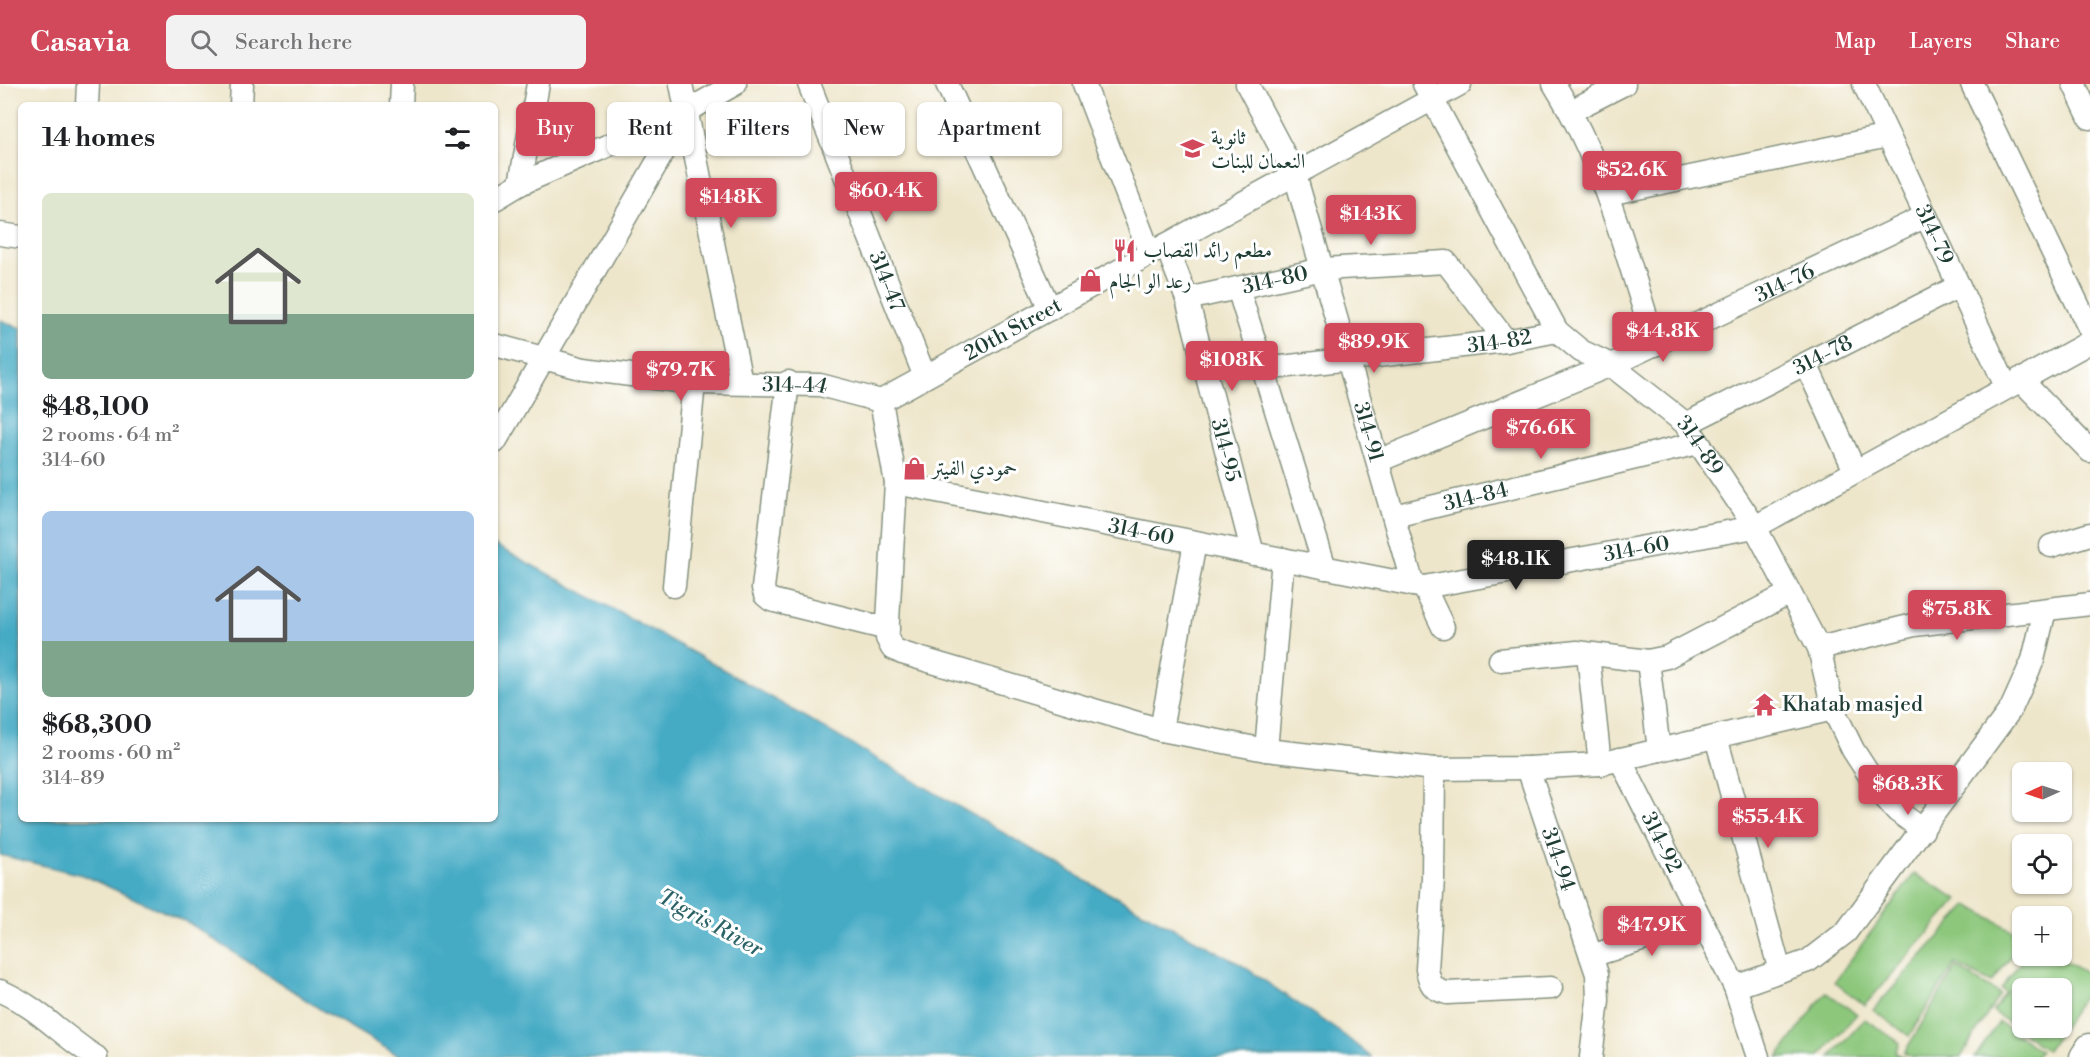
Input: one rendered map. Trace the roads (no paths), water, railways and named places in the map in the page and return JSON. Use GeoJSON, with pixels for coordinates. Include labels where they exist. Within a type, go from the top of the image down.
{"type":"FeatureCollection","features":[{"type":"Feature","properties":{"kind":"main road"},"geometry":{"type":"LineString","coordinates":[[2084,1057],[2090,1048]]}},
{"type":"Feature","properties":{"kind":"street"},"geometry":{"type":"LineString","coordinates":[[87,102],[88,84]]}},
{"type":"Feature","properties":{"kind":"street"},"geometry":{"type":"LineString","coordinates":[[241,102],[242,84]]}},
{"type":"Feature","properties":{"kind":"street"},"geometry":{"type":"LineString","coordinates":[[400,102],[402,84]]}},
{"type":"Feature","properties":{"kind":"street"},"geometry":{"type":"LineString","coordinates":[[520,184],[538,84]]}},
{"type":"Feature","properties":{"kind":"street"},"geometry":{"type":"LineString","coordinates":[[681,84],[685,102]]}},
{"type":"Feature","properties":{"kind":"street"},"geometry":{"type":"LineString","coordinates":[[694,107],[735,84]]}},
{"type":"Feature","properties":{"kind":"street","name":"314-47"},"geometry":{"type":"LineString","coordinates":[[808,84],[925,377]]}},
{"type":"Feature","properties":{"kind":"street"},"geometry":{"type":"LineString","coordinates":[[947,84],[1050,309]]}},
{"type":"Feature","properties":{"kind":"street","name":"314-95"},"geometry":{"type":"LineString","coordinates":[[1084,84],[1158,250],[1187,299],[1253,554]]}},
{"type":"Feature","properties":{"kind":"street","name":"314-91"},"geometry":{"type":"LineString","coordinates":[[1247,84],[1295,175],[1394,516],[1419,586],[1443,627]]}},
{"type":"Feature","properties":{"kind":"street","name":"20th Street"},"geometry":{"type":"LineString","coordinates":[[881,401],[1295,175],[1428,92],[1460,84]]}},
{"type":"Feature","properties":{"kind":"street"},"geometry":{"type":"LineString","coordinates":[[1554,84],[1571,111],[1608,194],[1655,345]]}},
{"type":"Feature","properties":{"kind":"street"},"geometry":{"type":"LineString","coordinates":[[1571,111],[1624,84]]}},
{"type":"Feature","properties":{"kind":"street","name":"314-79"},"geometry":{"type":"LineString","coordinates":[[1864,84],[1959,286],[2013,382],[2090,451]]}},
{"type":"Feature","properties":{"kind":"street"},"geometry":{"type":"LineString","coordinates":[[1972,84],[2090,330]]}},
{"type":"Feature","properties":{"kind":"street"},"geometry":{"type":"LineString","coordinates":[[2074,84],[2090,118]]}},
{"type":"Feature","properties":{"kind":"street","name":"314-89"},"geometry":{"type":"LineString","coordinates":[[1428,92],[1557,331],[1581,351],[1611,365],[1686,424],[1755,527],[1819,648],[1833,709],[1853,750],[1881,793],[1897,811],[1923,830]]}},
{"type":"Feature","properties":{"kind":"street"},"geometry":{"type":"LineString","coordinates":[[1608,194],[1888,136]]}},
{"type":"Feature","properties":{"kind":"street"},"geometry":{"type":"LineString","coordinates":[[498,197],[520,184],[607,146]]}},
{"type":"Feature","properties":{"kind":"street"},"geometry":{"type":"LineString","coordinates":[[694,146],[741,382]]}},
{"type":"Feature","properties":{"kind":"street"},"geometry":{"type":"LineString","coordinates":[[498,437],[661,156]]}},
{"type":"Feature","properties":{"kind":"street","name":"314-76"},"geometry":{"type":"LineString","coordinates":[[1378,461],[1611,365],[1926,216]]}},
{"type":"Feature","properties":{"kind":"street"},"geometry":{"type":"LineString","coordinates":[[0,234],[18,237]]}},
{"type":"Feature","properties":{"kind":"street","name":"314-80"},"geometry":{"type":"LineString","coordinates":[[1187,299],[1323,269],[1446,262],[1506,341]]}},
{"type":"Feature","properties":{"kind":"street","name":"314-78"},"geometry":{"type":"LineString","coordinates":[[1686,424],[1959,286]]}},
{"type":"Feature","properties":{"kind":"street"},"geometry":{"type":"LineString","coordinates":[[1238,288],[1325,568]]}},
{"type":"Feature","properties":{"kind":"street","name":"314-82"},"geometry":{"type":"LineString","coordinates":[[1263,369],[1506,341],[1557,331]]}},
{"type":"Feature","properties":{"kind":"street","name":"314-60"},"geometry":{"type":"LineString","coordinates":[[896,483],[1419,586],[1755,527],[2013,382],[2090,342]]}},
{"type":"Feature","properties":{"kind":"street","name":"314-44"},"geometry":{"type":"LineString","coordinates":[[498,346],[543,360],[584,369],[694,383],[788,382],[820,385],[881,401]]}},
{"type":"Feature","properties":{"kind":"street"},"geometry":{"type":"LineString","coordinates":[[1806,364],[1855,471]]}},
{"type":"Feature","properties":{"kind":"street"},"geometry":{"type":"LineString","coordinates":[[788,382],[763,588],[765,595],[771,600],[888,629]]}},
{"type":"Feature","properties":{"kind":"street"},"geometry":{"type":"LineString","coordinates":[[674,586],[694,383]]}},
{"type":"Feature","properties":{"kind":"street"},"geometry":{"type":"LineString","coordinates":[[881,401],[896,483],[887,638],[892,648],[902,653],[1161,730],[1266,750],[1434,769],[1528,768],[1610,762],[1833,709]]}},
{"type":"Feature","properties":{"kind":"street","name":"314-84"},"geometry":{"type":"LineString","coordinates":[[1394,516],[1698,443]]}},
{"type":"Feature","properties":{"kind":"street"},"geometry":{"type":"LineString","coordinates":[[2051,546],[2090,534]]}},
{"type":"Feature","properties":{"kind":"street"},"geometry":{"type":"LineString","coordinates":[[1161,730],[1195,542]]}},
{"type":"Feature","properties":{"kind":"street"},"geometry":{"type":"LineString","coordinates":[[1266,750],[1283,559]]}},
{"type":"Feature","properties":{"kind":"street"},"geometry":{"type":"LineString","coordinates":[[1500,660],[1577,652],[1648,662],[1667,657],[1790,593]]}},
{"type":"Feature","properties":{"kind":"street"},"geometry":{"type":"LineString","coordinates":[[1819,648],[1914,625],[2090,604]]}},
{"type":"Feature","properties":{"kind":"street"},"geometry":{"type":"LineString","coordinates":[[1735,987],[1808,962],[1846,932],[2011,709],[2033,660],[2045,610]]}},
{"type":"Feature","properties":{"kind":"street"},"geometry":{"type":"LineString","coordinates":[[1588,654],[1610,762]]}},
{"type":"Feature","properties":{"kind":"street"},"geometry":{"type":"LineString","coordinates":[[1648,662],[1659,750]]}},
{"type":"Feature","properties":{"kind":"street"},"geometry":{"type":"LineString","coordinates":[[1716,737],[1780,971]]}},
{"type":"Feature","properties":{"kind":"street","name":"314-92"},"geometry":{"type":"LineString","coordinates":[[1610,762],[1701,921],[1735,987],[1758,1057]]}},
{"type":"Feature","properties":{"kind":"street","name":"314-94"},"geometry":{"type":"LineString","coordinates":[[1528,768],[1599,986],[1591,1057]]}},
{"type":"Feature","properties":{"kind":"street"},"geometry":{"type":"LineString","coordinates":[[1434,769],[1432,879],[1427,969],[1430,983],[1436,990],[1447,993],[1551,988]]}},
{"type":"Feature","properties":{"kind":"street"},"geometry":{"type":"LineString","coordinates":[[1591,956],[1701,921]]}},
{"type":"Feature","properties":{"kind":"street"},"geometry":{"type":"LineString","coordinates":[[0,992],[48,1019],[66,1037],[96,1057]]}},
{"type":"Feature","properties":{"kind":"water","name":"Tigris River"},"geometry":{"type":"Polygon","coordinates":[[[0,320],[18,327],[18,822],[498,822],[498,547],[714,664],[1088,882],[1240,964],[1344,1035],[1371,1057],[401,1057],[323,1011],[189,923],[82,875],[0,855],[0,320]]]}},
{"type":"Feature","properties":{"kind":"place","name":"ثانوية النعمان للبنات"},"geometry":{"type":"Point","coordinates":[1193,149]}},
{"type":"Feature","properties":{"kind":"place","name":"مطعم رائد القصاب"},"geometry":{"type":"Point","coordinates":[1125,250]}},
{"type":"Feature","properties":{"kind":"place","name":"رعد الو الجام"},"geometry":{"type":"Point","coordinates":[1091,281]}},
{"type":"Feature","properties":{"kind":"place","name":"حمودي الفيتر"},"geometry":{"type":"Point","coordinates":[914,468]}},
{"type":"Feature","properties":{"kind":"place","name":"Khatab masjed"},"geometry":{"type":"Point","coordinates":[1764,704]}}]}
